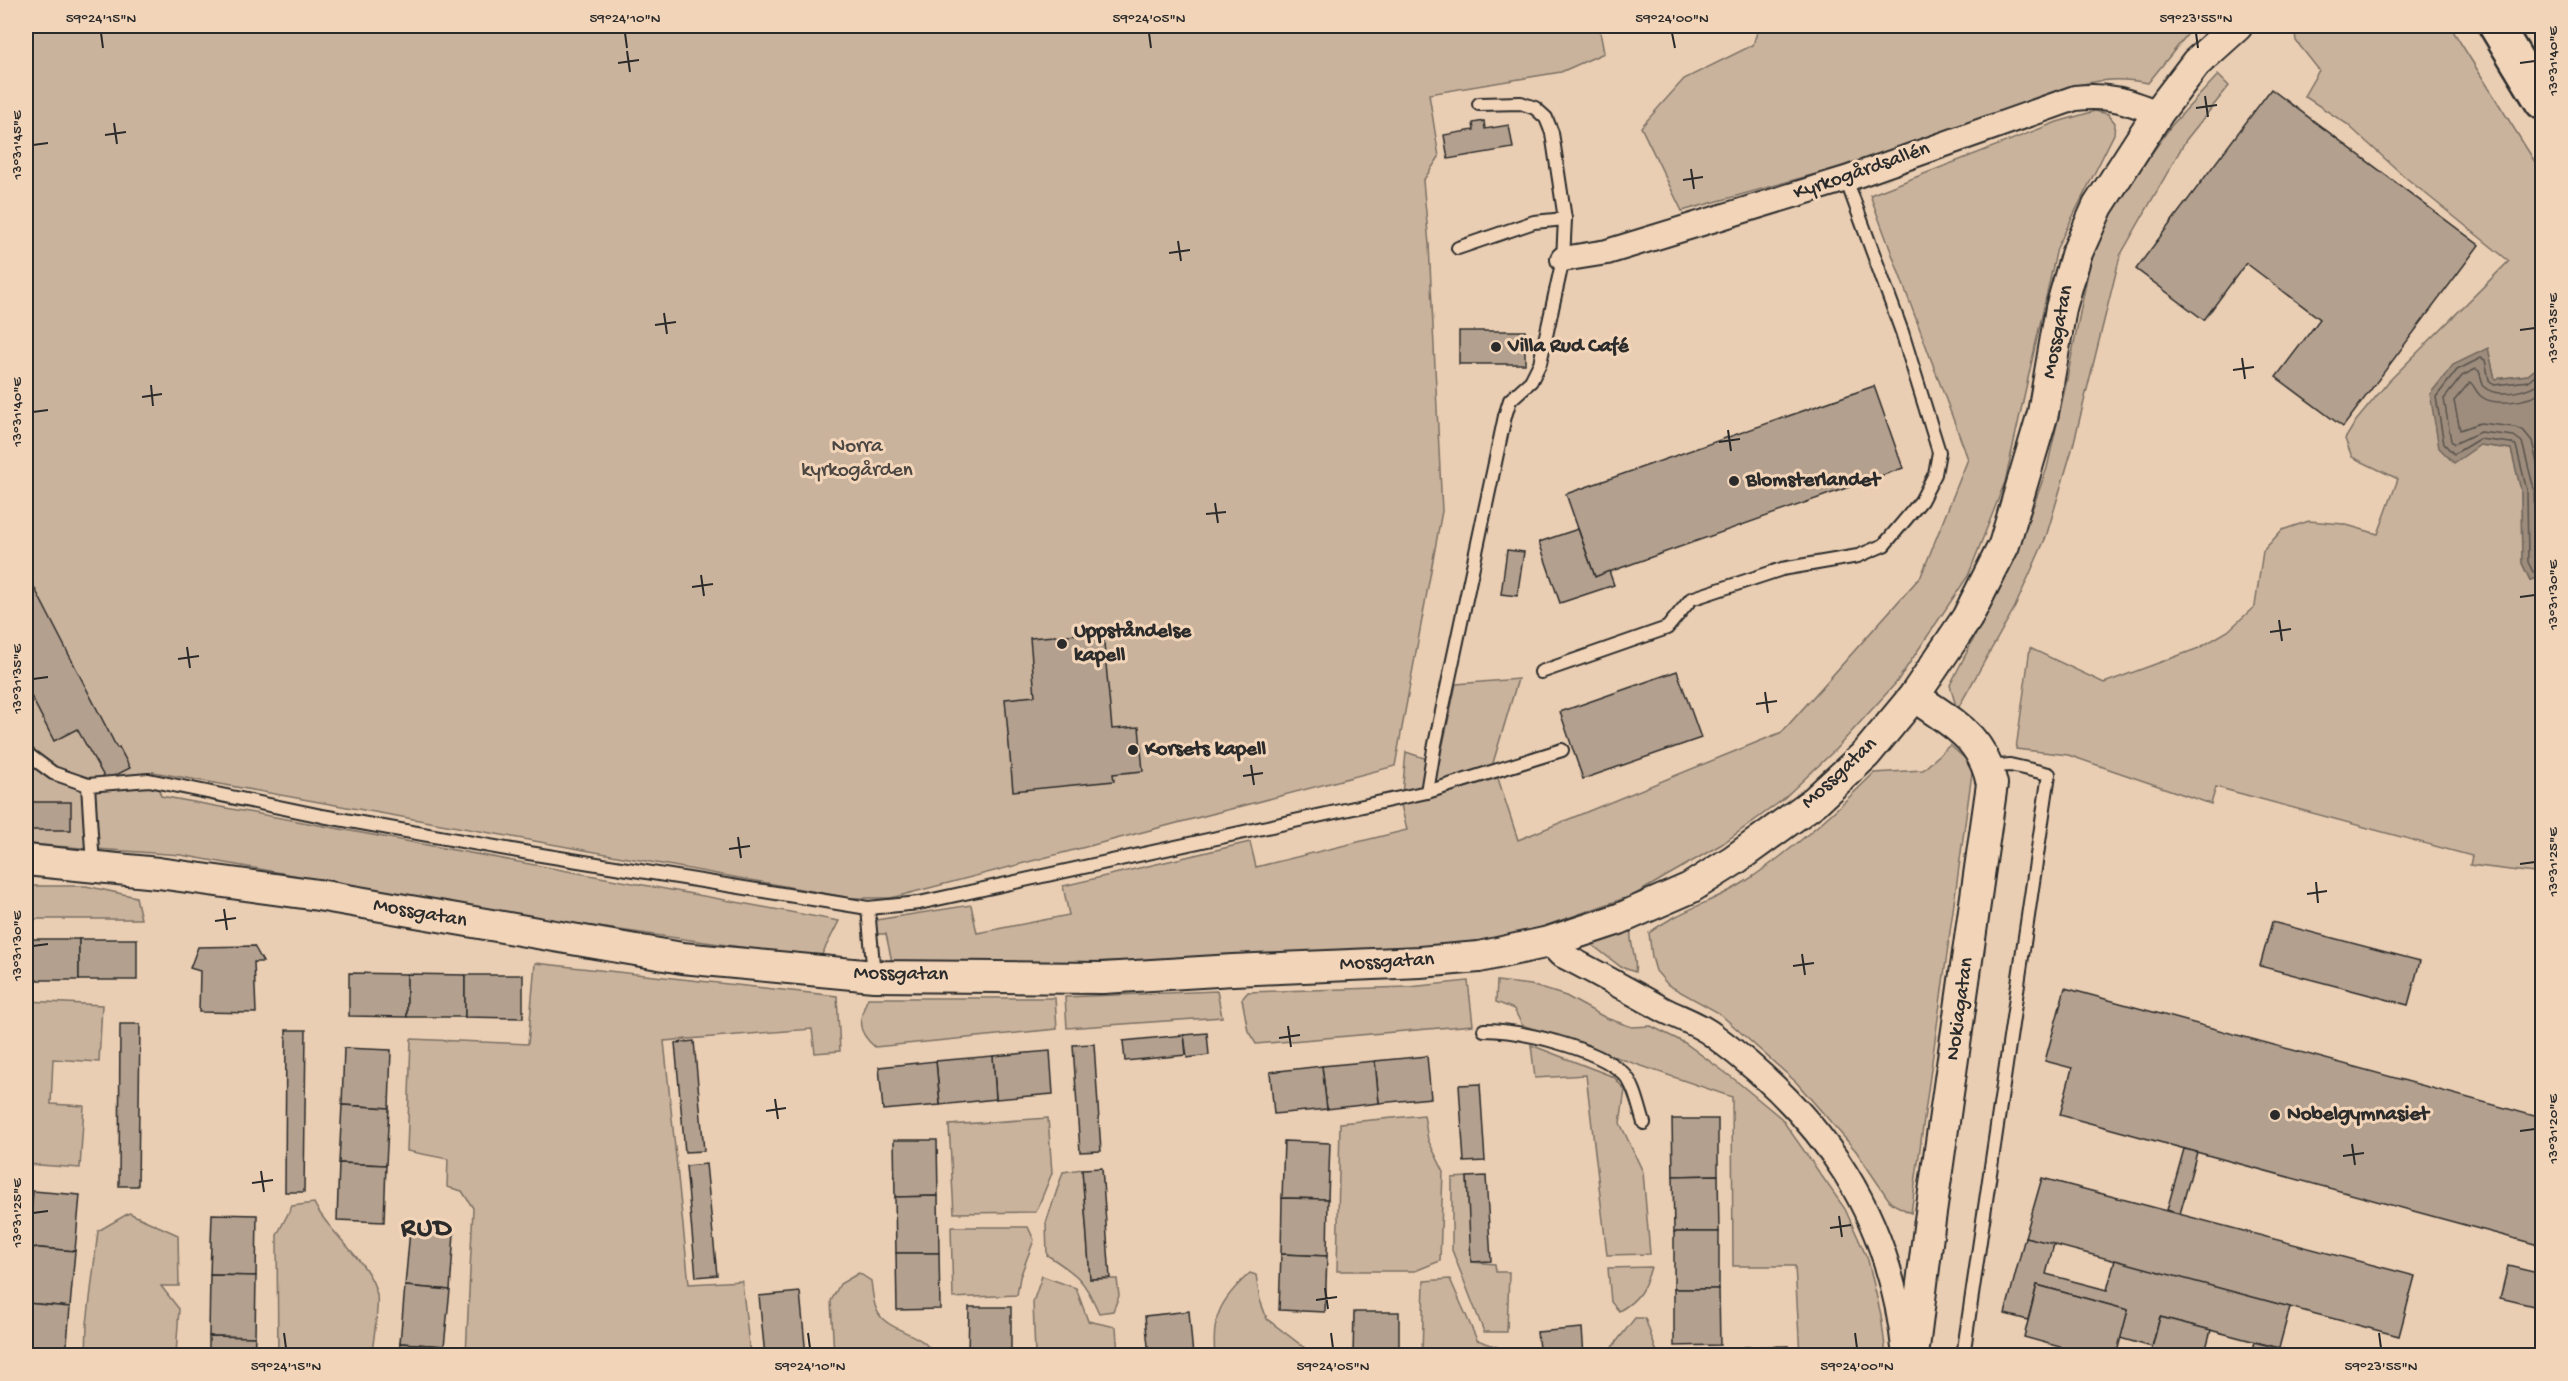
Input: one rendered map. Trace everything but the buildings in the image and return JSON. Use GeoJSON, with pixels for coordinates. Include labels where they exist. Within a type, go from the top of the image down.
{"type":"FeatureCollection","features":[{"type":"Feature","properties":{"kind":"highway"},"geometry":{"type":"LineString","coordinates":[[2496,26],[2542,102]]}},
{"type":"Feature","properties":{"kind":"street","name":"Mossgatan"},"geometry":{"type":"LineString","coordinates":[[26,860],[158,873],[318,896],[682,958],[874,976],[1103,978],[1479,957],[1549,942],[1651,905],[1690,888],[1734,860],[1814,802],[1866,754],[1914,696],[1967,618],[2004,545],[2043,413],[2061,308],[2076,255],[2098,206],[2158,113],[2196,63],[2237,26]]}},
{"type":"Feature","properties":{"kind":"street","name":"Kyrkogårdsallén"},"geometry":{"type":"LineString","coordinates":[[1563,259],[1607,252],[1846,178],[2075,98],[2096,95],[2115,97],[2158,113]]}},
{"type":"Feature","properties":{"kind":"street","name":"Nokiagatan"},"geometry":{"type":"LineString","coordinates":[[1913,1356],[1992,784],[1981,750],[1965,733],[1914,696]]}},
{"type":"Feature","properties":{"kind":"street"},"geometry":{"type":"LineString","coordinates":[[1549,942],[1560,954],[1711,1033],[1782,1093],[1839,1162],[1864,1204],[1882,1245],[1892,1277],[1905,1356]]}},
{"type":"Feature","properties":{"kind":"lane"},"geometry":{"type":"LineString","coordinates":[[1426,792],[1505,416],[1510,400],[1531,381],[1540,363],[1563,259],[1565,219],[1552,133],[1546,118],[1535,108],[1521,102],[1479,104]]}},
{"type":"Feature","properties":{"kind":"lane"},"geometry":{"type":"LineString","coordinates":[[1541,672],[1667,627],[1691,599],[1765,574],[1858,556],[1884,545],[1921,501],[1935,474],[1940,452],[1902,332],[1846,178]]}},
{"type":"Feature","properties":{"kind":"lane"},"geometry":{"type":"LineString","coordinates":[[1458,248],[1534,222],[1565,219]]}},
{"type":"Feature","properties":{"kind":"lane"},"geometry":{"type":"LineString","coordinates":[[26,753],[53,773],[88,785],[149,780],[322,816],[528,854],[868,908],[920,903],[1426,792],[1562,750]]}},
{"type":"Feature","properties":{"kind":"lane"},"geometry":{"type":"LineString","coordinates":[[1963,1356],[2049,774],[2010,765],[1988,767]]}},
{"type":"Feature","properties":{"kind":"lane"},"geometry":{"type":"LineString","coordinates":[[88,785],[93,866]]}},
{"type":"Feature","properties":{"kind":"lane"},"geometry":{"type":"LineString","coordinates":[[868,908],[874,976]]}},
{"type":"Feature","properties":{"kind":"lane"},"geometry":{"type":"LineString","coordinates":[[1484,1030],[1504,1030],[1527,1034],[1596,1055],[1624,1074],[1635,1095],[1644,1124]]}},
{"type":"Feature","properties":{"kind":"green space","name":"Norra kyrkogården"},"geometry":{"type":"Polygon","coordinates":[[[26,26],[1599,26],[1604,53],[1561,72],[1429,94],[1439,157],[1423,181],[1429,244],[1442,511],[1395,766],[891,898],[850,898],[153,772],[161,796],[839,921],[820,958],[527,917],[181,855],[26,844],[26,26]]]}},
{"type":"Feature","properties":{"kind":"green space"},"geometry":{"type":"Polygon","coordinates":[[[1759,26],[2145,26],[2140,30],[2155,26],[2188,26],[2190,31],[2148,83],[2107,80],[2066,88],[1859,162],[1682,211],[1641,127],[1684,79],[1753,45],[1759,26]]]}},
{"type":"Feature","properties":{"kind":"green space"},"geometry":{"type":"Polygon","coordinates":[[[2294,26],[2450,26],[2542,173],[2542,364],[2528,375],[2495,379],[2488,349],[2480,445],[2511,449],[2521,490],[2522,563],[2530,580],[2542,577],[2542,874],[2470,865],[2472,856],[2216,787],[2211,804],[2068,755],[2016,749],[2030,648],[2104,683],[2199,648],[2228,631],[2255,606],[2263,551],[2282,530],[2309,521],[2343,524],[2378,534],[2398,479],[2352,457],[2345,439],[2356,421],[2389,381],[2509,261],[2405,177],[2347,124],[2304,96],[2319,70],[2296,41],[2294,26]]]}},
{"type":"Feature","properties":{"kind":"green space"},"geometry":{"type":"Polygon","coordinates":[[[2218,75],[2229,86],[2186,140],[2120,256],[2073,446],[2046,537],[2015,607],[1957,710],[1950,685],[2014,560],[2047,468],[2090,262],[2114,207],[2171,126],[2218,75]]]}},
{"type":"Feature","properties":{"kind":"green space"},"geometry":{"type":"Polygon","coordinates":[[[2095,111],[2108,114],[2115,123],[2114,134],[2057,248],[2005,482],[1968,576],[1896,683],[1834,751],[1781,801],[1722,844],[1634,895],[1516,936],[1426,950],[1031,964],[892,962],[886,934],[872,934],[876,920],[971,905],[977,933],[1069,915],[1063,886],[1250,842],[1256,867],[1407,830],[1401,805],[1406,752],[1439,763],[1456,684],[1518,679],[1493,763],[1518,840],[1782,732],[1921,576],[1968,459],[1870,195],[2057,122],[2095,111]]]}},
{"type":"Feature","properties":{"kind":"green space"},"geometry":{"type":"Polygon","coordinates":[[[1950,745],[1973,766],[1911,1213],[1891,1203],[1856,1151],[1796,1082],[1719,1013],[1668,985],[1656,971],[1649,933],[1660,925],[1732,890],[1761,871],[1812,831],[1874,773],[1923,770],[1950,745]]]}},
{"type":"Feature","properties":{"kind":"green space"},"geometry":{"type":"Polygon","coordinates":[[[26,886],[86,886],[136,897],[141,919],[26,919],[26,886]]]}},
{"type":"Feature","properties":{"kind":"green space"},"geometry":{"type":"Polygon","coordinates":[[[1627,929],[1631,931],[1635,972],[1621,967],[1591,944],[1627,929]]]}},
{"type":"Feature","properties":{"kind":"green space"},"geometry":{"type":"Polygon","coordinates":[[[535,963],[837,996],[840,1051],[815,1053],[812,1029],[664,1041],[689,1284],[742,1281],[750,1355],[466,1355],[473,1208],[462,1191],[447,1187],[448,1159],[407,1151],[411,1039],[528,1044],[535,963]]]}},
{"type":"Feature","properties":{"kind":"green space"},"geometry":{"type":"Polygon","coordinates":[[[1468,981],[1473,1025],[1256,1044],[1248,1031],[1242,999],[1248,992],[1409,987],[1468,981]]]}},
{"type":"Feature","properties":{"kind":"green space"},"geometry":{"type":"Polygon","coordinates":[[[1497,981],[1531,985],[1566,996],[1606,1018],[1632,1027],[1651,1026],[1685,1043],[1781,1118],[1845,1209],[1868,1260],[1881,1315],[1886,1355],[1800,1355],[1795,1266],[1733,1266],[1732,1097],[1522,1025],[1514,1009],[1496,1002],[1497,981]]]}},
{"type":"Feature","properties":{"kind":"green space"},"geometry":{"type":"Polygon","coordinates":[[[1217,991],[1222,1017],[1067,1028],[1065,997],[1217,991]]]}},
{"type":"Feature","properties":{"kind":"green space"},"geometry":{"type":"Polygon","coordinates":[[[868,998],[1055,998],[1057,1029],[875,1047],[864,1036],[861,1025],[862,1013],[868,998]]]}},
{"type":"Feature","properties":{"kind":"green space"},"geometry":{"type":"Polygon","coordinates":[[[28,1001],[102,1005],[99,1062],[53,1059],[51,1104],[84,1106],[80,1168],[26,1164],[28,1001]]]}},
{"type":"Feature","properties":{"kind":"green space"},"geometry":{"type":"Polygon","coordinates":[[[1531,1045],[1614,1077],[1625,1090],[1620,1123],[1643,1172],[1650,1254],[1607,1255],[1586,1075],[1535,1078],[1531,1045]]]}},
{"type":"Feature","properties":{"kind":"green space"},"geometry":{"type":"Polygon","coordinates":[[[1424,1115],[1428,1140],[1443,1170],[1440,1261],[1415,1271],[1337,1271],[1340,1123],[1424,1115]]]}},
{"type":"Feature","properties":{"kind":"green space"},"geometry":{"type":"Polygon","coordinates":[[[1048,1118],[1052,1173],[1036,1212],[954,1213],[949,1125],[1048,1118]]]}},
{"type":"Feature","properties":{"kind":"green space"},"geometry":{"type":"Polygon","coordinates":[[[1082,1169],[1090,1279],[1117,1279],[1119,1296],[1113,1311],[1099,1313],[1089,1292],[1079,1279],[1047,1255],[1046,1223],[1063,1172],[1082,1169]]]}},
{"type":"Feature","properties":{"kind":"green space"},"geometry":{"type":"Polygon","coordinates":[[[1467,1177],[1472,1262],[1495,1264],[1496,1272],[1509,1272],[1507,1332],[1484,1332],[1452,1250],[1452,1178],[1467,1177]]]}},
{"type":"Feature","properties":{"kind":"green space"},"geometry":{"type":"Polygon","coordinates":[[[314,1203],[329,1226],[367,1271],[373,1283],[377,1295],[377,1317],[372,1355],[278,1355],[277,1235],[292,1206],[314,1203]]]}},
{"type":"Feature","properties":{"kind":"green space"},"geometry":{"type":"Polygon","coordinates":[[[129,1213],[178,1235],[179,1286],[161,1286],[179,1309],[176,1355],[86,1355],[87,1324],[98,1231],[129,1213]]]}},
{"type":"Feature","properties":{"kind":"green space"},"geometry":{"type":"Polygon","coordinates":[[[951,1227],[1028,1227],[1034,1240],[1020,1277],[1017,1295],[953,1298],[951,1227]]]}},
{"type":"Feature","properties":{"kind":"green space"},"geometry":{"type":"Polygon","coordinates":[[[1651,1267],[1640,1293],[1619,1311],[1611,1302],[1608,1268],[1651,1267]]]}},
{"type":"Feature","properties":{"kind":"green space"},"geometry":{"type":"Polygon","coordinates":[[[859,1273],[871,1281],[874,1302],[880,1316],[924,1343],[933,1355],[834,1355],[831,1301],[840,1284],[859,1273]]]}},
{"type":"Feature","properties":{"kind":"green space"},"geometry":{"type":"Polygon","coordinates":[[[1250,1273],[1256,1275],[1260,1300],[1267,1319],[1314,1355],[1215,1355],[1215,1330],[1220,1310],[1232,1291],[1250,1273]]]}},
{"type":"Feature","properties":{"kind":"green space"},"geometry":{"type":"Polygon","coordinates":[[[1042,1276],[1076,1288],[1088,1321],[1116,1327],[1118,1355],[1035,1355],[1033,1302],[1042,1276]]]}},
{"type":"Feature","properties":{"kind":"green space"},"geometry":{"type":"Polygon","coordinates":[[[1450,1279],[1477,1340],[1509,1351],[1510,1355],[1422,1355],[1424,1281],[1450,1279]]]}},
{"type":"Feature","properties":{"kind":"green space"},"geometry":{"type":"Polygon","coordinates":[[[1635,1318],[1645,1318],[1656,1350],[1663,1355],[1606,1355],[1635,1318]]]}},
{"type":"Feature","properties":{"kind":"water"},"geometry":{"type":"Polygon","coordinates":[[[2488,348],[2495,379],[2528,375],[2542,364],[2542,577],[2530,580],[2522,563],[2521,490],[2511,449],[2480,445],[2454,463],[2439,448],[2430,394],[2453,365],[2488,348]]]}},
{"type":"Feature","properties":{"kind":"place","name":"Villa Rud Café"},"geometry":{"type":"Point","coordinates":[1496,347]}},
{"type":"Feature","properties":{"kind":"place","name":"Blomsterlandet"},"geometry":{"type":"Point","coordinates":[1734,481]}},
{"type":"Feature","properties":{"kind":"place","name":"Uppståndelse kapell"},"geometry":{"type":"Point","coordinates":[1062,644]}},
{"type":"Feature","properties":{"kind":"place","name":"Korsets kapell"},"geometry":{"type":"Point","coordinates":[1133,750]}},
{"type":"Feature","properties":{"kind":"place","name":"Nobelgymnasiet"},"geometry":{"type":"Point","coordinates":[2275,1115]}},
{"type":"Feature","properties":{"kind":"district","name":"RUD"},"geometry":{"type":"Point","coordinates":[427,1230]}}]}
